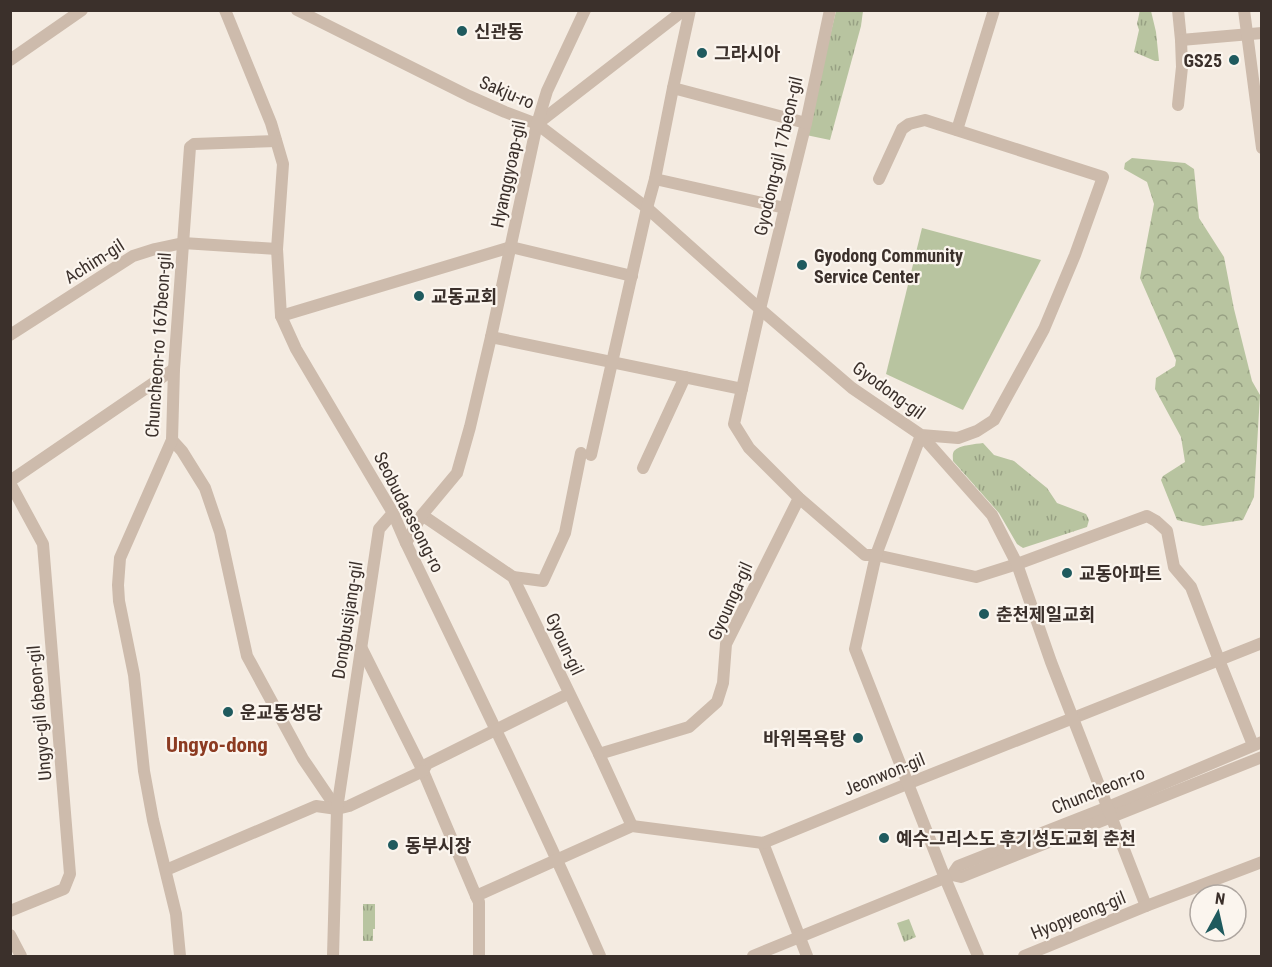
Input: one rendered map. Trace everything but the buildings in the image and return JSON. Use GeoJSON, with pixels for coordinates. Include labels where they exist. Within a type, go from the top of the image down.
{"type":"FeatureCollection","features":[{"type":"Feature","properties":{"kind":"street"},"geometry":{"type":"LineString","coordinates":[[10,60],[82,10]]}},
{"type":"Feature","properties":{"kind":"street","name":"Seobudaeseong-ro"},"geometry":{"type":"LineString","coordinates":[[225,10],[267,112],[283,164],[277,249],[281,316],[296,349],[393,513],[558,860],[600,957]]}},
{"type":"Feature","properties":{"kind":"street","name":"Sakju-ro"},"geometry":{"type":"LineString","coordinates":[[297,10],[469,96],[537,124],[684,10]]}},
{"type":"Feature","properties":{"kind":"street","name":"Hyanggyoap-gil"},"geometry":{"type":"LineString","coordinates":[[406,543],[422,515],[457,473],[492,337],[537,124],[547,91],[585,10]]}},
{"type":"Feature","properties":{"kind":"street"},"geometry":{"type":"LineString","coordinates":[[422,515],[513,577],[543,581],[566,533],[612,361],[655,179],[690,10]]}},
{"type":"Feature","properties":{"kind":"street","name":"Gyodong-gil 17beon-gil"},"geometry":{"type":"LineString","coordinates":[[830,10],[806,123],[734,424],[749,448],[799,498],[865,555],[876,555],[976,577],[1147,516],[1167,531],[1174,567],[1191,586],[1218,660]]}},
{"type":"Feature","properties":{"kind":"street"},"geometry":{"type":"LineString","coordinates":[[957,130],[994,10]]}},
{"type":"Feature","properties":{"kind":"street"},"geometry":{"type":"LineString","coordinates":[[1178,10],[1182,67],[1178,105]]}},
{"type":"Feature","properties":{"kind":"street"},"geometry":{"type":"LineString","coordinates":[[1244,10],[1262,148]]}},
{"type":"Feature","properties":{"kind":"street"},"geometry":{"type":"LineString","coordinates":[[1181,40],[1262,33]]}},
{"type":"Feature","properties":{"kind":"street"},"geometry":{"type":"LineString","coordinates":[[673,88],[806,123]]}},
{"type":"Feature","properties":{"kind":"street","name":"Gyodong-gil"},"geometry":{"type":"LineString","coordinates":[[537,124],[647,208],[852,388],[921,435],[958,438],[977,431],[994,420],[1044,329],[1075,255],[1103,177],[925,120],[909,124],[902,129],[879,179]]}},
{"type":"Feature","properties":{"kind":"street","name":"Chuncheon-ro 167beon-gil"},"geometry":{"type":"LineString","coordinates":[[180,957],[176,914],[153,820],[144,771],[134,675],[119,601],[120,558],[172,440],[174,369],[190,147],[194,144],[276,141]]}},
{"type":"Feature","properties":{"kind":"street"},"geometry":{"type":"LineString","coordinates":[[655,179],[785,208]]}},
{"type":"Feature","properties":{"kind":"street","name":"Achim-gil"},"geometry":{"type":"LineString","coordinates":[[10,335],[133,256],[154,249],[183,243],[277,249]]}},
{"type":"Feature","properties":{"kind":"street"},"geometry":{"type":"LineString","coordinates":[[281,316],[511,247]]}},
{"type":"Feature","properties":{"kind":"street","name":"Hyanggyoap-gil"},"geometry":{"type":"LineString","coordinates":[[511,247],[632,276]]}},
{"type":"Feature","properties":{"kind":"street"},"geometry":{"type":"LineString","coordinates":[[492,337],[742,389]]}},
{"type":"Feature","properties":{"kind":"street"},"geometry":{"type":"LineString","coordinates":[[10,482],[174,369]]}},
{"type":"Feature","properties":{"kind":"street"},"geometry":{"type":"LineString","coordinates":[[643,468],[685,376]]}},
{"type":"Feature","properties":{"kind":"street"},"geometry":{"type":"LineString","coordinates":[[921,435],[876,555],[855,649],[907,784],[948,876],[978,957]]}},
{"type":"Feature","properties":{"kind":"street","name":"Hyopyeong-gil"},"geometry":{"type":"LineString","coordinates":[[921,435],[992,515],[1017,564],[1072,718],[1146,906]]}},
{"type":"Feature","properties":{"kind":"street"},"geometry":{"type":"LineString","coordinates":[[172,440],[182,451],[205,488],[220,532],[247,656],[303,759],[337,809]]}},
{"type":"Feature","properties":{"kind":"street","name":"Ungyo-gil 6beon-gil"},"geometry":{"type":"LineString","coordinates":[[10,482],[43,544],[70,874],[64,889],[10,911]]}},
{"type":"Feature","properties":{"kind":"street","name":"Gyounga-gil"},"geometry":{"type":"LineString","coordinates":[[599,754],[689,727],[717,702],[723,683],[726,644],[799,498]]}},
{"type":"Feature","properties":{"kind":"street","name":"Dongbusijang-gil"},"geometry":{"type":"LineString","coordinates":[[333,957],[337,809],[379,529],[393,513]]}},
{"type":"Feature","properties":{"kind":"street","name":"Gyoun-gil"},"geometry":{"type":"LineString","coordinates":[[513,577],[632,826]]}},
{"type":"Feature","properties":{"kind":"street","name":"Jeonwon-gil"},"geometry":{"type":"LineString","coordinates":[[632,826],[763,843],[1262,643]]}},
{"type":"Feature","properties":{"kind":"street"},"geometry":{"type":"LineString","coordinates":[[360,647],[423,771],[479,902],[479,957]]}},
{"type":"Feature","properties":{"kind":"street"},"geometry":{"type":"LineString","coordinates":[[1218,660],[1257,743]]}},
{"type":"Feature","properties":{"kind":"street"},"geometry":{"type":"LineString","coordinates":[[166,870],[316,806],[337,809],[349,806],[423,771],[427,764],[568,694]]}},
{"type":"Feature","properties":{"kind":"street","name":"Chuncheon-ro"},"geometry":{"type":"LineString","coordinates":[[1110,812],[1257,743]]}},
{"type":"Feature","properties":{"kind":"street","name":"Chuncheon-ro"},"geometry":{"type":"LineString","coordinates":[[753,957],[948,876],[958,866],[1260,761]]}},
{"type":"Feature","properties":{"kind":"street"},"geometry":{"type":"LineString","coordinates":[[476,896],[632,826]]}},
{"type":"Feature","properties":{"kind":"street"},"geometry":{"type":"LineString","coordinates":[[763,843],[807,957]]}},
{"type":"Feature","properties":{"kind":"street","name":"Hyopyeong-gil"},"geometry":{"type":"LineString","coordinates":[[1024,957],[1146,906],[1262,862]]}},
{"type":"Feature","properties":{"kind":"street"},"geometry":{"type":"LineString","coordinates":[[10,935],[21,957]]}},
{"type":"Feature","properties":{"kind":"green space"},"geometry":{"type":"Polygon","coordinates":[[[1140,10],[1151,11],[1159,61],[1134,52],[1139,30],[1137,24],[1140,10]]]}},
{"type":"Feature","properties":{"kind":"green space"},"geometry":{"type":"Polygon","coordinates":[[[836,11],[863,11],[830,140],[806,135],[836,11]]]}},
{"type":"Feature","properties":{"kind":"green space"},"geometry":{"type":"Polygon","coordinates":[[[1132,158],[1185,163],[1194,169],[1199,218],[1224,257],[1252,381],[1260,395],[1254,497],[1243,520],[1203,526],[1177,520],[1161,480],[1163,476],[1185,462],[1181,437],[1155,389],[1156,378],[1175,366],[1176,360],[1140,278],[1154,204],[1147,182],[1124,169],[1125,163],[1132,158]]]}},
{"type":"Feature","properties":{"kind":"green space"},"geometry":{"type":"Polygon","coordinates":[[[922,228],[1041,260],[963,410],[886,374],[922,228]]]}},
{"type":"Feature","properties":{"kind":"green space"},"geometry":{"type":"Polygon","coordinates":[[[983,443],[994,455],[1014,461],[1047,488],[1057,503],[1086,514],[1089,520],[1087,527],[1023,548],[1017,544],[999,513],[953,461],[953,453],[956,449],[983,443]]]}},
{"type":"Feature","properties":{"kind":"green space"},"geometry":{"type":"Polygon","coordinates":[[[363,904],[375,904],[373,941],[363,941],[363,904]]]}},
{"type":"Feature","properties":{"kind":"green space"},"geometry":{"type":"Polygon","coordinates":[[[909,919],[916,937],[904,942],[897,923],[909,919]]]}},
{"type":"Feature","properties":{"kind":"place","name":"신관동"},"geometry":{"type":"Point","coordinates":[462,31]}},
{"type":"Feature","properties":{"kind":"place","name":"그라시아"},"geometry":{"type":"Point","coordinates":[702,53]}},
{"type":"Feature","properties":{"kind":"place","name":"GS25"},"geometry":{"type":"Point","coordinates":[1234,60]}},
{"type":"Feature","properties":{"kind":"place","name":"Gyodong Community Service Center"},"geometry":{"type":"Point","coordinates":[802,265]}},
{"type":"Feature","properties":{"kind":"place","name":"교동교회"},"geometry":{"type":"Point","coordinates":[419,296]}},
{"type":"Feature","properties":{"kind":"place","name":"교동아파트"},"geometry":{"type":"Point","coordinates":[1067,573]}},
{"type":"Feature","properties":{"kind":"place","name":"춘천제일교회"},"geometry":{"type":"Point","coordinates":[984,614]}},
{"type":"Feature","properties":{"kind":"place","name":"운교동성당"},"geometry":{"type":"Point","coordinates":[228,712]}},
{"type":"Feature","properties":{"kind":"place","name":"바위목욕탕"},"geometry":{"type":"Point","coordinates":[858,738]}},
{"type":"Feature","properties":{"kind":"place","name":"예수그리스도 후기성도교회 춘천"},"geometry":{"type":"Point","coordinates":[884,838]}},
{"type":"Feature","properties":{"kind":"place","name":"동부시장"},"geometry":{"type":"Point","coordinates":[393,845]}},
{"type":"Feature","properties":{"kind":"district","name":"Ungyo-dong"},"geometry":{"type":"Point","coordinates":[217,745]}}]}
